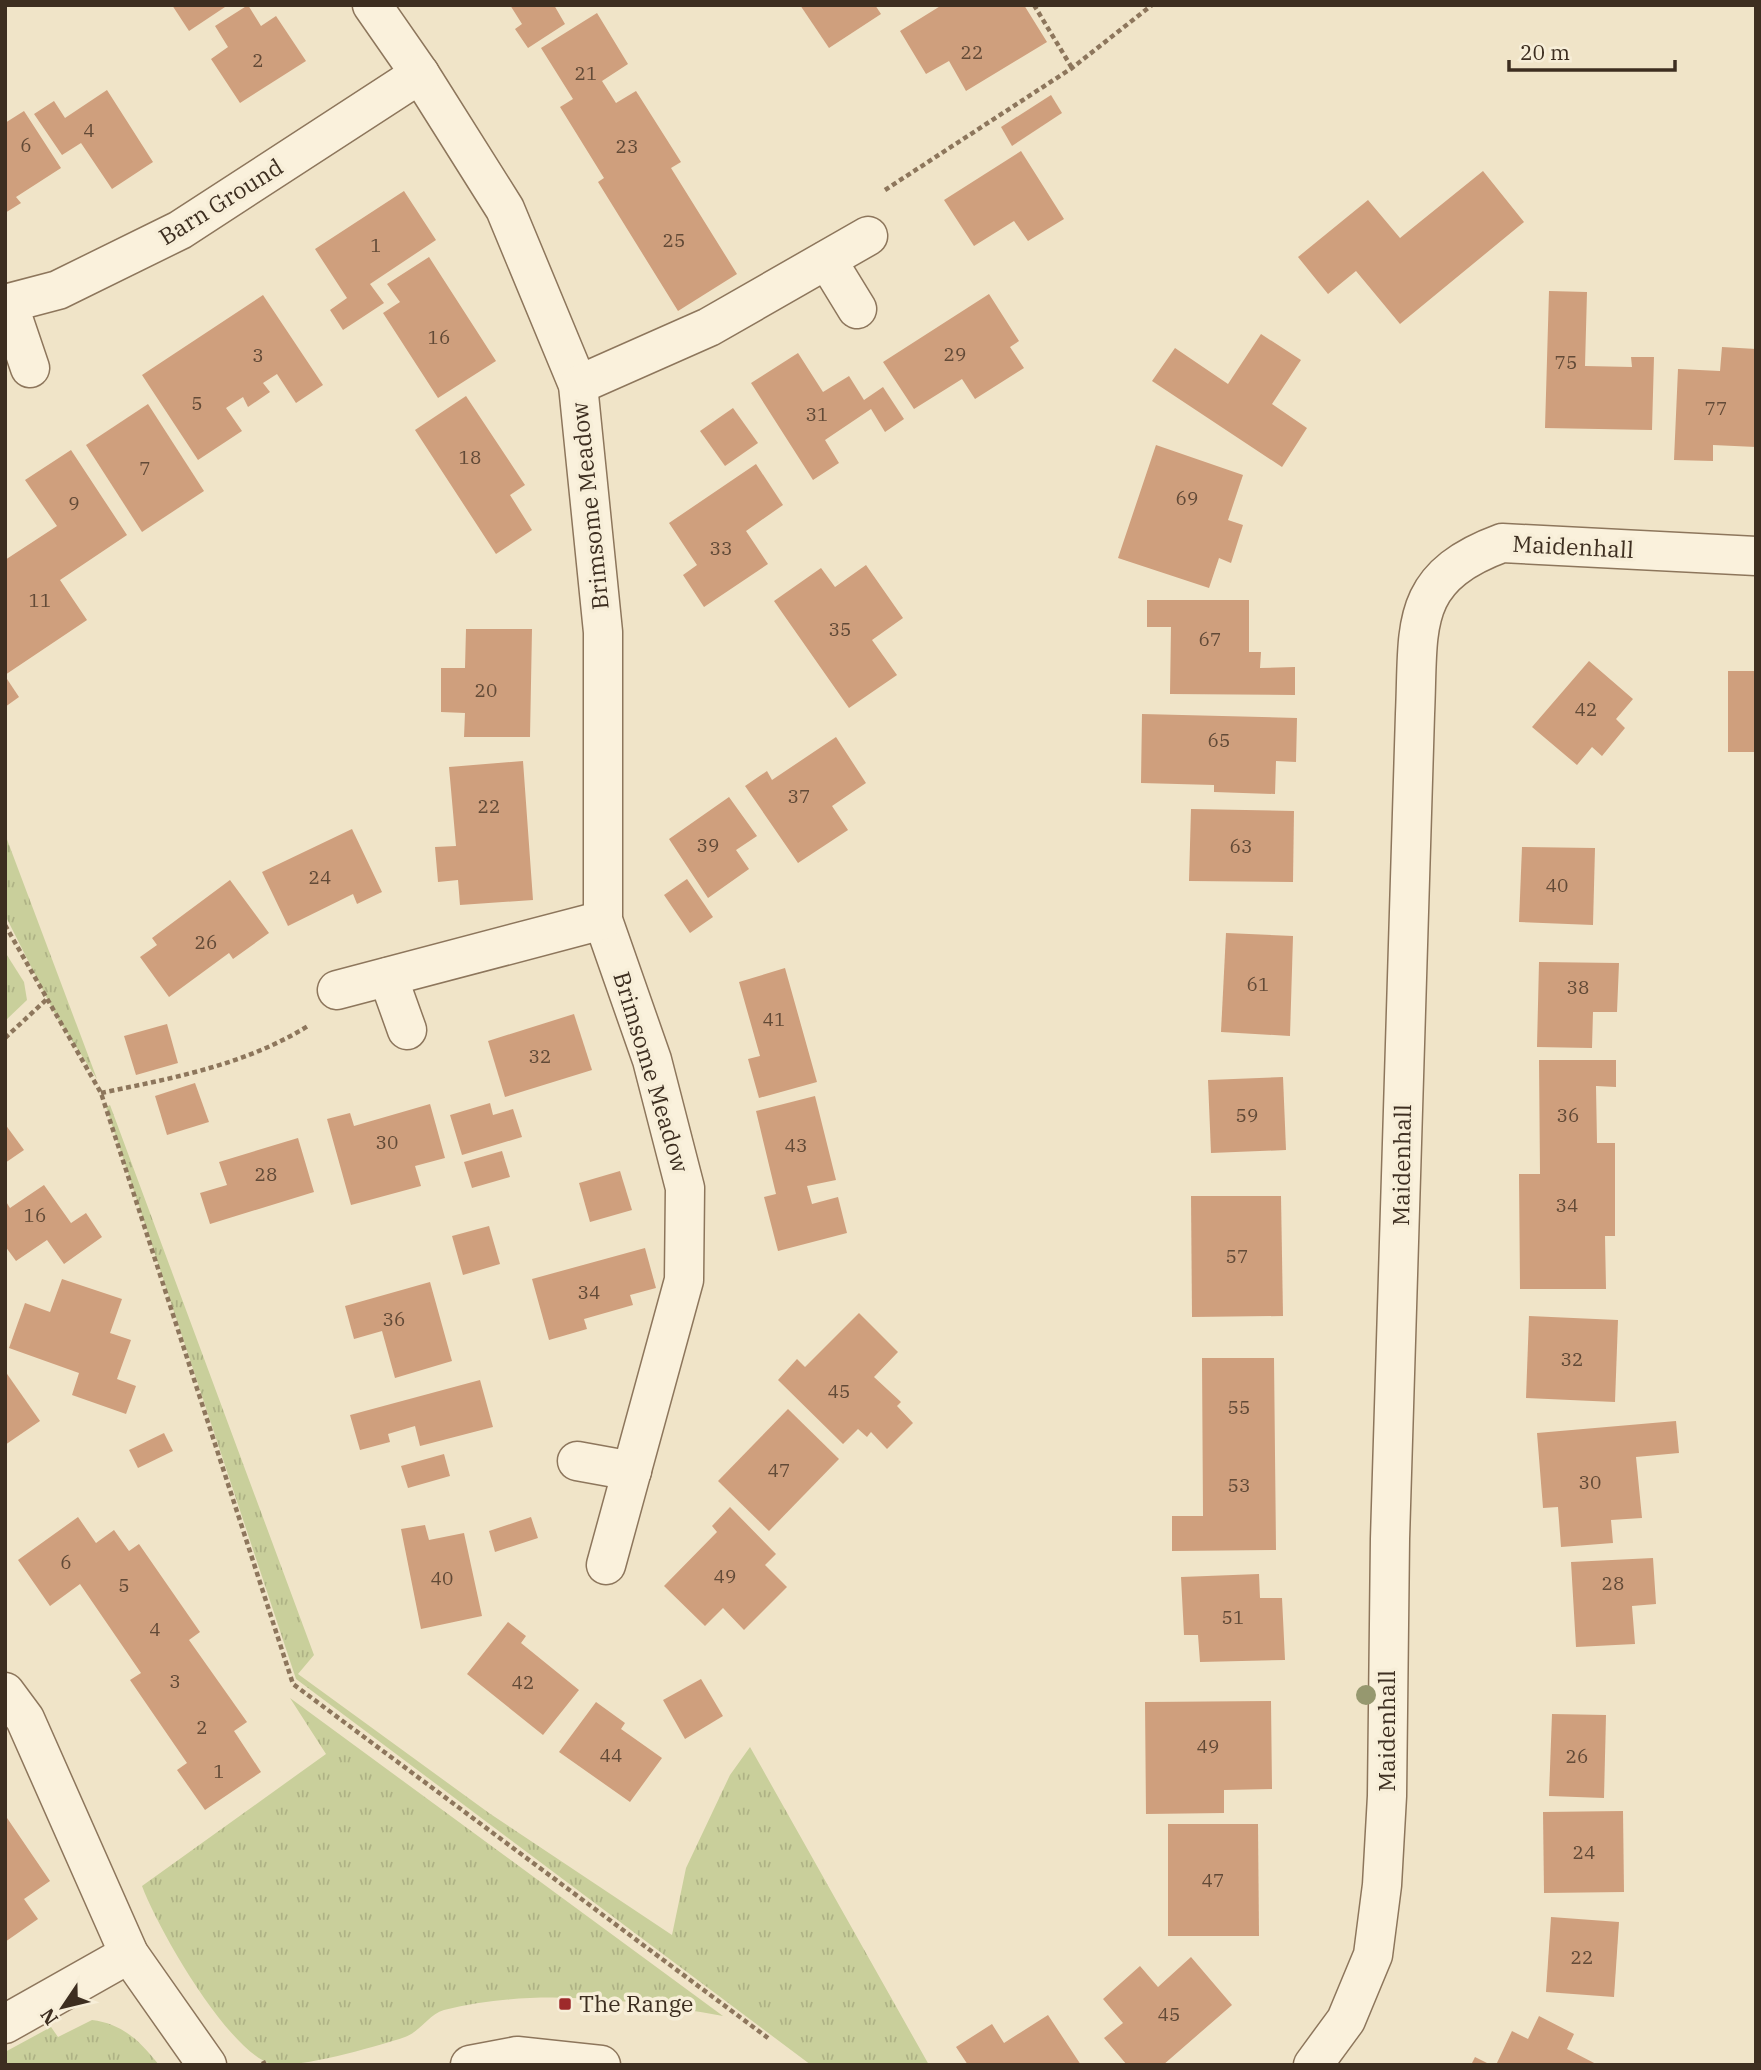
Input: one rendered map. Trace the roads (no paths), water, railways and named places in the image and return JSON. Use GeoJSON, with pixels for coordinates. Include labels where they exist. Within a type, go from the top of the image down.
{"type":"FeatureCollection","features":[{"type":"Feature","properties":{"kind":"street","name":"Brimsome Meadow"},"geometry":{"type":"LineString","coordinates":[[372,5],[420,74],[505,209],[578,385],[603,632],[603,920],[652,1060],[685,1188],[684,1280],[606,1565]]}},
{"type":"Feature","properties":{"kind":"street","name":"Barn Ground"},"geometry":{"type":"LineString","coordinates":[[30,368],[7,303],[58,290],[180,230],[420,74]]}},
{"type":"Feature","properties":{"kind":"street","name":"Brimsome Meadow"},"geometry":{"type":"LineString","coordinates":[[578,385],[709,327],[868,236]]}},
{"type":"Feature","properties":{"kind":"street"},"geometry":{"type":"LineString","coordinates":[[828,260],[857,309]]}},
{"type":"Feature","properties":{"kind":"street","name":"Maidenhall"},"geometry":{"type":"LineString","coordinates":[[1313,2065],[1346,2020],[1373,1955],[1382,1885],[1387,1796],[1390,1539],[1415,713],[1421,612],[1432,589],[1455,566],[1475,553],[1502,543],[1756,556]]}},
{"type":"Feature","properties":{"kind":"street"},"geometry":{"type":"LineString","coordinates":[[337,990],[603,920]]}},
{"type":"Feature","properties":{"kind":"street"},"geometry":{"type":"LineString","coordinates":[[388,976],[407,1030]]}},
{"type":"Feature","properties":{"kind":"street"},"geometry":{"type":"LineString","coordinates":[[577,1461],[632,1471]]}},
{"type":"Feature","properties":{"kind":"street"},"geometry":{"type":"LineString","coordinates":[[5,1692],[25,1719],[129,1954],[207,2065]]}},
{"type":"Feature","properties":{"kind":"street"},"geometry":{"type":"LineString","coordinates":[[5,2024],[129,1954]]}},
{"type":"Feature","properties":{"kind":"street"},"geometry":{"type":"LineString","coordinates":[[470,2065],[517,2056],[601,2065]]}},
{"type":"Feature","properties":{"kind":"place","name":"The Range"},"geometry":{"type":"Point","coordinates":[565,2004]}}]}
